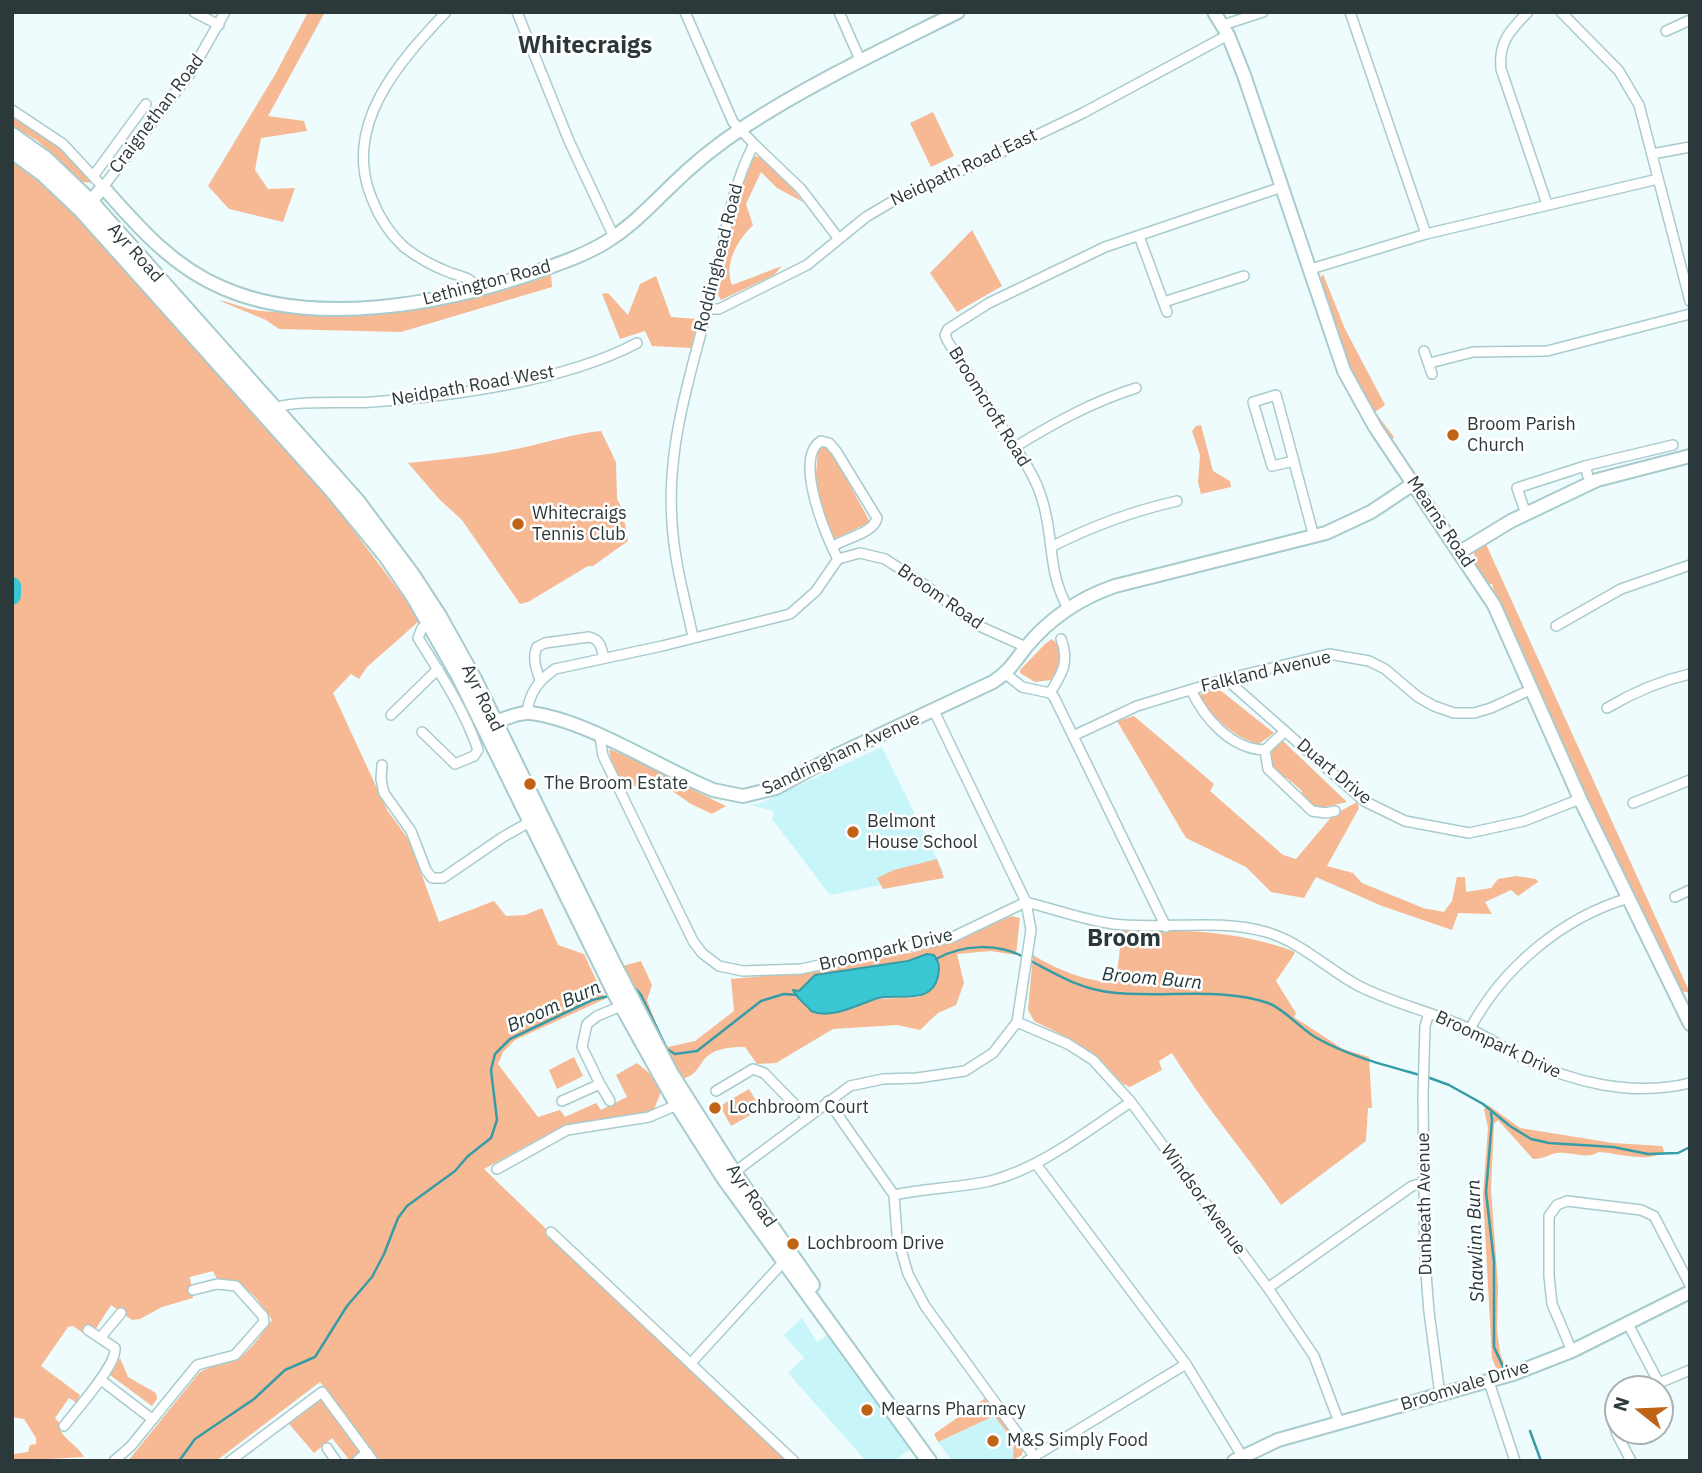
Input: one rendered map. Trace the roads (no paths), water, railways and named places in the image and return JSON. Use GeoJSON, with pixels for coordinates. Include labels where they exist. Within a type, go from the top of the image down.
{"type":"FeatureCollection","features":[{"type":"Feature","properties":{"kind":"main road","name":"Ayr Road"},"geometry":{"type":"LineString","coordinates":[[12,135],[46,159],[362,516],[405,575],[434,619],[489,724],[627,1004],[682,1102],[729,1176],[830,1312],[841,1341],[929,1461]]}},
{"type":"Feature","properties":{"kind":"main road","name":"Ayr Road"},"geometry":{"type":"LineString","coordinates":[[12,151],[87,206]]}},
{"type":"Feature","properties":{"kind":"main road","name":"Ayr Road"},"geometry":{"type":"LineString","coordinates":[[897,1417],[923,1437],[942,1461]]}},
{"type":"Feature","properties":{"kind":"street"},"geometry":{"type":"LineString","coordinates":[[194,12],[219,25]]}},
{"type":"Feature","properties":{"kind":"street","name":"Craignethan Road"},"geometry":{"type":"LineString","coordinates":[[87,206],[186,80],[225,12]]}},
{"type":"Feature","properties":{"kind":"street"},"geometry":{"type":"LineString","coordinates":[[446,12],[408,55],[383,90],[368,122],[363,159],[369,193],[378,214],[404,247],[442,270],[471,281],[477,289]]}},
{"type":"Feature","properties":{"kind":"street"},"geometry":{"type":"LineString","coordinates":[[517,12],[569,141],[614,237]]}},
{"type":"Feature","properties":{"kind":"street"},"geometry":{"type":"LineString","coordinates":[[685,12],[733,122],[802,189],[839,239]]}},
{"type":"Feature","properties":{"kind":"street"},"geometry":{"type":"LineString","coordinates":[[839,12],[861,62]]}},
{"type":"Feature","properties":{"kind":"street"},"geometry":{"type":"LineString","coordinates":[[741,129],[792,98],[958,12]]}},
{"type":"Feature","properties":{"kind":"street","name":"Mearns Road"},"geometry":{"type":"LineString","coordinates":[[1214,12],[1226,30],[1349,381],[1375,427],[1494,605],[1580,799],[1686,1005],[1690,1024]]}},
{"type":"Feature","properties":{"kind":"street","name":"Neidpath Road East"},"geometry":{"type":"LineString","coordinates":[[707,309],[719,309],[807,265],[893,201],[1083,113],[1226,30],[1263,12]]}},
{"type":"Feature","properties":{"kind":"street"},"geometry":{"type":"LineString","coordinates":[[1350,12],[1426,234]]}},
{"type":"Feature","properties":{"kind":"street"},"geometry":{"type":"LineString","coordinates":[[1528,12],[1505,38],[1499,56],[1501,69],[1547,204]]}},
{"type":"Feature","properties":{"kind":"street"},"geometry":{"type":"LineString","coordinates":[[1561,12],[1619,71],[1639,105],[1690,301]]}},
{"type":"Feature","properties":{"kind":"street"},"geometry":{"type":"LineString","coordinates":[[1665,31],[1690,20]]}},
{"type":"Feature","properties":{"kind":"street"},"geometry":{"type":"LineString","coordinates":[[94,175],[146,104]]}},
{"type":"Feature","properties":{"kind":"street"},"geometry":{"type":"LineString","coordinates":[[12,110],[49,134],[94,175],[103,187]]}},
{"type":"Feature","properties":{"kind":"street","name":"Lethington Road"},"geometry":{"type":"LineString","coordinates":[[103,187],[135,225],[176,260],[200,277],[221,287],[274,304],[349,308],[415,303],[477,289],[577,257],[636,222],[688,170],[741,129]]}},
{"type":"Feature","properties":{"kind":"street","name":"Roddinghead Road"},"geometry":{"type":"LineString","coordinates":[[693,637],[672,525],[678,421],[730,208],[754,145]]}},
{"type":"Feature","properties":{"kind":"street"},"geometry":{"type":"LineString","coordinates":[[1652,154],[1690,147]]}},
{"type":"Feature","properties":{"kind":"street"},"geometry":{"type":"LineString","coordinates":[[1311,270],[1426,234],[1658,179]]}},
{"type":"Feature","properties":{"kind":"street","name":"Broomcroft Road"},"geometry":{"type":"LineString","coordinates":[[1068,608],[1053,573],[1049,522],[1040,493],[1015,447],[947,340],[948,329],[989,303],[1105,247],[1283,187]]}},
{"type":"Feature","properties":{"kind":"street"},"geometry":{"type":"LineString","coordinates":[[1139,236],[1167,312]]}},
{"type":"Feature","properties":{"kind":"street"},"geometry":{"type":"LineString","coordinates":[[1164,302],[1244,276]]}},
{"type":"Feature","properties":{"kind":"street"},"geometry":{"type":"LineString","coordinates":[[1430,363],[1473,352],[1547,351],[1690,314]]}},
{"type":"Feature","properties":{"kind":"street","name":"Neidpath Road West"},"geometry":{"type":"LineString","coordinates":[[269,410],[290,404],[406,399],[521,382],[586,364],[637,343]]}},
{"type":"Feature","properties":{"kind":"street"},"geometry":{"type":"LineString","coordinates":[[1424,351],[1432,374]]}},
{"type":"Feature","properties":{"kind":"street"},"geometry":{"type":"LineString","coordinates":[[1015,447],[1105,397],[1136,389]]}},
{"type":"Feature","properties":{"kind":"street"},"geometry":{"type":"LineString","coordinates":[[1294,461],[1272,466],[1253,402],[1276,395],[1294,461],[1314,537]]}},
{"type":"Feature","properties":{"kind":"street"},"geometry":{"type":"LineString","coordinates":[[489,724],[527,712],[529,699],[540,680],[555,669],[790,614],[816,591],[838,559],[832,547],[820,518],[811,486],[813,454],[816,443],[821,441],[829,443],[836,451],[877,518],[876,524],[870,529],[832,547]]}},
{"type":"Feature","properties":{"kind":"street"},"geometry":{"type":"LineString","coordinates":[[1526,514],[1517,488],[1586,466],[1673,445]]}},
{"type":"Feature","properties":{"kind":"street"},"geometry":{"type":"LineString","coordinates":[[1460,552],[1526,514],[1590,483],[1690,456]]}},
{"type":"Feature","properties":{"kind":"street"},"geometry":{"type":"LineString","coordinates":[[1586,466],[1590,483]]}},
{"type":"Feature","properties":{"kind":"street"},"geometry":{"type":"LineString","coordinates":[[1026,648],[1068,608],[1086,598],[1115,586],[1314,537],[1363,516],[1413,484]]}},
{"type":"Feature","properties":{"kind":"street"},"geometry":{"type":"LineString","coordinates":[[1159,492],[1162,504]]}},
{"type":"Feature","properties":{"kind":"street"},"geometry":{"type":"LineString","coordinates":[[1051,547],[1094,526],[1177,501]]}},
{"type":"Feature","properties":{"kind":"street","name":"Broom Road"},"geometry":{"type":"LineString","coordinates":[[838,559],[860,553],[885,559],[925,585],[977,625],[1026,648]]}},
{"type":"Feature","properties":{"kind":"street"},"geometry":{"type":"LineString","coordinates":[[1556,626],[1621,589],[1690,565]]}},
{"type":"Feature","properties":{"kind":"street"},"geometry":{"type":"LineString","coordinates":[[422,732],[455,764],[474,756],[478,750],[438,669],[418,638],[422,628],[434,619]]}},
{"type":"Feature","properties":{"kind":"street"},"geometry":{"type":"LineString","coordinates":[[540,680],[534,663],[534,653],[537,647],[545,643],[589,637],[600,642],[604,657]]}},
{"type":"Feature","properties":{"kind":"street"},"geometry":{"type":"LineString","coordinates":[[1050,693],[1065,666],[1066,652],[1061,639]]}},
{"type":"Feature","properties":{"kind":"street","name":"Sandringham Avenue"},"geometry":{"type":"LineString","coordinates":[[527,712],[558,720],[600,737],[713,790],[743,796],[776,788],[835,756],[934,711],[1006,674],[1026,648]]}},
{"type":"Feature","properties":{"kind":"street","name":"Falkland Avenue"},"geometry":{"type":"LineString","coordinates":[[1073,736],[1137,706],[1226,679],[1329,654],[1369,661],[1385,669],[1418,697],[1454,713],[1474,713],[1492,708],[1530,690]]}},
{"type":"Feature","properties":{"kind":"street"},"geometry":{"type":"LineString","coordinates":[[391,715],[438,669]]}},
{"type":"Feature","properties":{"kind":"street"},"geometry":{"type":"LineString","coordinates":[[1006,674],[1028,690],[1050,693],[1054,697],[1166,927]]}},
{"type":"Feature","properties":{"kind":"street"},"geometry":{"type":"LineString","coordinates":[[1607,708],[1657,682],[1690,674]]}},
{"type":"Feature","properties":{"kind":"street","name":"Duart Drive"},"geometry":{"type":"LineString","coordinates":[[1226,679],[1364,801],[1405,821],[1469,833],[1524,821],[1580,799]]}},
{"type":"Feature","properties":{"kind":"street"},"geometry":{"type":"LineString","coordinates":[[1191,690],[1209,720],[1240,746],[1265,750]]}},
{"type":"Feature","properties":{"kind":"street"},"geometry":{"type":"LineString","coordinates":[[729,1176],[850,1086],[883,1079],[917,1078],[965,1071],[993,1052],[1017,1022],[1031,930],[1026,902],[934,711]]}},
{"type":"Feature","properties":{"kind":"street"},"geometry":{"type":"LineString","coordinates":[[1265,750],[1285,731]]}},
{"type":"Feature","properties":{"kind":"street","name":"Broompark Drive"},"geometry":{"type":"LineString","coordinates":[[600,737],[603,756],[693,942],[719,966],[743,971],[801,969],[953,937],[1026,902],[1112,924],[1241,927],[1281,937],[1355,984],[1470,1029],[1520,1056],[1574,1079],[1662,1090],[1690,1083]]}},
{"type":"Feature","properties":{"kind":"street"},"geometry":{"type":"LineString","coordinates":[[1265,750],[1268,769],[1312,810],[1326,813],[1335,811]]}},
{"type":"Feature","properties":{"kind":"street"},"geometry":{"type":"LineString","coordinates":[[382,765],[384,793],[411,831],[426,870],[432,878],[443,878],[503,837],[536,819]]}},
{"type":"Feature","properties":{"kind":"street"},"geometry":{"type":"LineString","coordinates":[[1633,803],[1690,780]]}},
{"type":"Feature","properties":{"kind":"street"},"geometry":{"type":"LineString","coordinates":[[1675,897],[1690,890]]}},
{"type":"Feature","properties":{"kind":"street"},"geometry":{"type":"LineString","coordinates":[[1470,1029],[1484,1002],[1537,947],[1601,908],[1629,898]]}},
{"type":"Feature","properties":{"kind":"street"},"geometry":{"type":"LineString","coordinates":[[610,1101],[582,1047],[583,1037],[587,1024],[597,1016],[627,1004]]}},
{"type":"Feature","properties":{"kind":"street","name":"Dunbeath Avenue"},"geometry":{"type":"LineString","coordinates":[[1429,1013],[1425,1026],[1424,1054],[1425,1260],[1440,1395]]}},
{"type":"Feature","properties":{"kind":"street","name":"Windsor Avenue"},"geometry":{"type":"LineString","coordinates":[[1017,1022],[1068,1044],[1093,1060],[1130,1102],[1268,1288],[1314,1356],[1339,1422]]}},
{"type":"Feature","properties":{"kind":"street"},"geometry":{"type":"LineString","coordinates":[[716,1091],[757,1069],[807,1117]]}},
{"type":"Feature","properties":{"kind":"street"},"geometry":{"type":"LineString","coordinates":[[562,1101],[600,1083]]}},
{"type":"Feature","properties":{"kind":"street"},"geometry":{"type":"LineString","coordinates":[[828,1101],[894,1195],[897,1236],[908,1274],[925,1306],[1030,1458],[1186,1364]]}},
{"type":"Feature","properties":{"kind":"street"},"geometry":{"type":"LineString","coordinates":[[497,1169],[567,1130],[649,1118],[682,1102]]}},
{"type":"Feature","properties":{"kind":"street"},"geometry":{"type":"LineString","coordinates":[[894,1195],[981,1182],[1037,1164],[1130,1102]]}},
{"type":"Feature","properties":{"kind":"street"},"geometry":{"type":"LineString","coordinates":[[1037,1164],[1186,1364],[1238,1458]]}},
{"type":"Feature","properties":{"kind":"street"},"geometry":{"type":"LineString","coordinates":[[1268,1288],[1412,1186],[1423,1183]]}},
{"type":"Feature","properties":{"kind":"street"},"geometry":{"type":"LineString","coordinates":[[1572,1351],[1552,1304],[1549,1276],[1549,1216],[1557,1205],[1567,1201],[1585,1203],[1641,1210],[1654,1216],[1690,1285]]}},
{"type":"Feature","properties":{"kind":"street"},"geometry":{"type":"LineString","coordinates":[[551,1231],[794,1461]]}},
{"type":"Feature","properties":{"kind":"street"},"geometry":{"type":"LineString","coordinates":[[691,1363],[788,1257]]}},
{"type":"Feature","properties":{"kind":"street"},"geometry":{"type":"LineString","coordinates":[[114,1461],[131,1446],[197,1365],[235,1355],[264,1322],[263,1316],[236,1286],[218,1284],[193,1290]]}},
{"type":"Feature","properties":{"kind":"street","name":"Broomvale Drive"},"geometry":{"type":"LineString","coordinates":[[1238,1458],[1278,1440],[1489,1382],[1572,1351],[1690,1292]]}},
{"type":"Feature","properties":{"kind":"street"},"geometry":{"type":"LineString","coordinates":[[100,1338],[121,1313]]}},
{"type":"Feature","properties":{"kind":"street"},"geometry":{"type":"LineString","coordinates":[[1628,1324],[1655,1375]]}},
{"type":"Feature","properties":{"kind":"street"},"geometry":{"type":"LineString","coordinates":[[64,1426],[101,1380],[116,1356],[115,1348],[88,1330]]}},
{"type":"Feature","properties":{"kind":"street"},"geometry":{"type":"LineString","coordinates":[[101,1380],[152,1419]]}},
{"type":"Feature","properties":{"kind":"street"},"geometry":{"type":"LineString","coordinates":[[1489,1382],[1515,1461]]}},
{"type":"Feature","properties":{"kind":"street"},"geometry":{"type":"LineString","coordinates":[[230,1461],[322,1392],[373,1461]]}},
{"type":"Feature","properties":{"kind":"street"},"geometry":{"type":"LineString","coordinates":[[1623,1445],[1631,1461]]}},
{"type":"Feature","properties":{"kind":"street"},"geometry":{"type":"LineString","coordinates":[[327,1448],[337,1461]]}},
{"type":"Feature","properties":{"kind":"street"},"geometry":{"type":"LineString","coordinates":[[357,1461],[367,1452]]}},
{"type":"Feature","properties":{"kind":"water"},"geometry":{"type":"Polygon","coordinates":[[[927,954],[936,958],[939,973],[935,985],[922,995],[878,998],[827,1014],[811,1011],[793,990],[799,991],[815,975],[908,961],[927,954]]]}},
{"type":"Feature","properties":{"kind":"waterway"},"geometry":{"type":"LineString","coordinates":[[12,586],[12,596]]}},
{"type":"Feature","properties":{"kind":"waterway","name":"Broom Burn"},"geometry":{"type":"LineString","coordinates":[[936,959],[957,950],[980,947],[1003,949],[1024,957]]}},
{"type":"Feature","properties":{"kind":"waterway","name":"Broom Burn"},"geometry":{"type":"LineString","coordinates":[[1029,960],[1067,980],[1108,992],[1230,995],[1268,1003],[1280,1009],[1309,1033],[1340,1050],[1420,1075]]}},
{"type":"Feature","properties":{"kind":"waterway","name":"Broom Burn"},"geometry":{"type":"LineString","coordinates":[[633,990],[636,989],[641,995],[667,1049],[675,1054],[697,1051],[761,1001],[784,994],[797,995]]}},
{"type":"Feature","properties":{"kind":"waterway","name":"Broom Burn"},"geometry":{"type":"LineString","coordinates":[[179,1461],[195,1439],[254,1399],[285,1370],[315,1357],[347,1306],[372,1277],[398,1218],[407,1206],[455,1171],[468,1156],[491,1138],[497,1120],[491,1070],[495,1054],[510,1039],[592,1000],[609,996]]}},
{"type":"Feature","properties":{"kind":"waterway","name":"Broom Burn"},"geometry":{"type":"LineString","coordinates":[[1427,1077],[1449,1085],[1483,1104],[1531,1139],[1549,1143],[1613,1147],[1648,1154],[1678,1153],[1690,1147]]}},
{"type":"Feature","properties":{"kind":"waterway","name":"Shawlinn Burn"},"geometry":{"type":"LineString","coordinates":[[1491,1113],[1486,1192],[1494,1262],[1494,1347],[1504,1369]]}},
{"type":"Feature","properties":{"kind":"waterway"},"geometry":{"type":"LineString","coordinates":[[1530,1431],[1541,1461]]}},
{"type":"Feature","properties":{"kind":"place","name":"Broom Parish Church"},"geometry":{"type":"Point","coordinates":[1453,435]}},
{"type":"Feature","properties":{"kind":"place","name":"Whitecraigs Tennis Club"},"geometry":{"type":"Point","coordinates":[518,524]}},
{"type":"Feature","properties":{"kind":"place","name":"The Broom Estate"},"geometry":{"type":"Point","coordinates":[530,784]}},
{"type":"Feature","properties":{"kind":"place","name":"Belmont House School"},"geometry":{"type":"Point","coordinates":[853,832]}},
{"type":"Feature","properties":{"kind":"place","name":"Lochbroom Court"},"geometry":{"type":"Point","coordinates":[715,1108]}},
{"type":"Feature","properties":{"kind":"place","name":"Lochbroom Drive"},"geometry":{"type":"Point","coordinates":[793,1244]}},
{"type":"Feature","properties":{"kind":"place","name":"Mearns Pharmacy"},"geometry":{"type":"Point","coordinates":[867,1410]}},
{"type":"Feature","properties":{"kind":"place","name":"M&S Simply Food"},"geometry":{"type":"Point","coordinates":[993,1441]}},
{"type":"Feature","properties":{"kind":"district","name":"Whitecraigs"},"geometry":{"type":"Point","coordinates":[585,46]}},
{"type":"Feature","properties":{"kind":"district","name":"Broom"},"geometry":{"type":"Point","coordinates":[1124,939]}}]}
